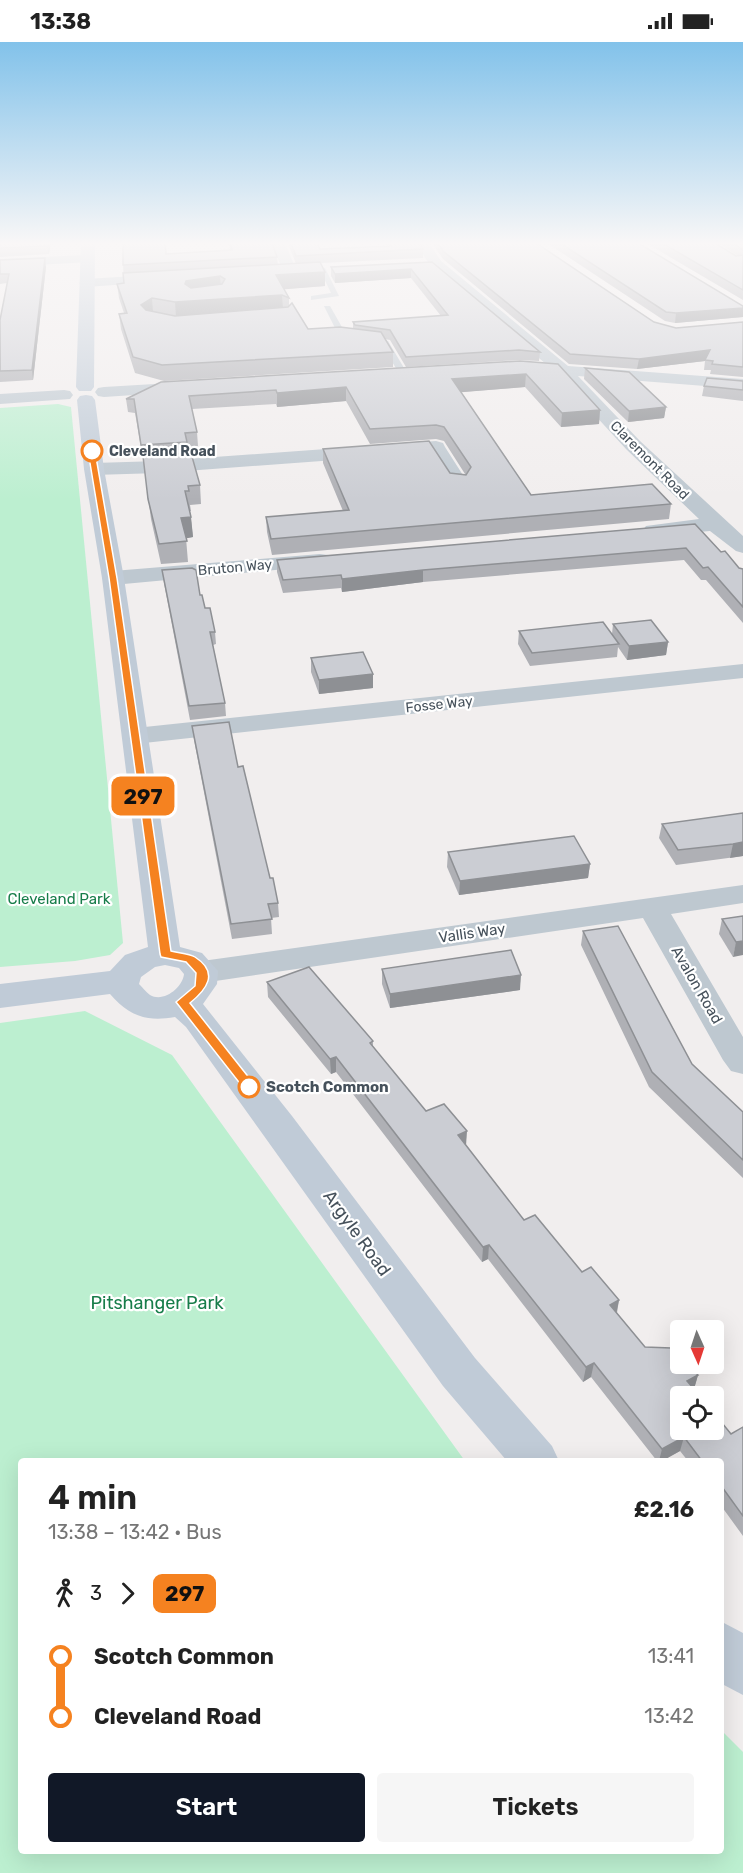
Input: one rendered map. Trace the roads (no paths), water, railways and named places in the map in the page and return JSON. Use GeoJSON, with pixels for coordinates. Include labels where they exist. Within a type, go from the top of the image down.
{"type":"FeatureCollection","features":[{"type":"Feature","properties":{"kind":"main road"},"geometry":{"type":"LineString","coordinates":[[86,328],[85,394],[94,469],[113,578],[165,954]]}},
{"type":"Feature","properties":{"kind":"main road"},"geometry":{"type":"LineString","coordinates":[[165,954],[190,959],[192,987],[161,1008],[137,1004],[129,998],[122,986],[122,981],[127,971],[138,962],[165,954]]}},
{"type":"Feature","properties":{"kind":"main road"},"geometry":{"type":"LineString","coordinates":[[0,996],[122,981]]}},
{"type":"Feature","properties":{"kind":"main road","name":"Argyle Road"},"geometry":{"type":"LineString","coordinates":[[192,987],[279,1126],[459,1372],[533,1458]]}},
{"type":"Feature","properties":{"kind":"main road"},"geometry":{"type":"LineString","coordinates":[[724,1650],[743,1669]]}},
{"type":"Feature","properties":{"kind":"street","name":"Claremont Road"},"geometry":{"type":"LineString","coordinates":[[513,328],[561,369],[633,445],[715,524],[743,547]]}},
{"type":"Feature","properties":{"kind":"street"},"geometry":{"type":"LineString","coordinates":[[507,367],[561,369],[743,384]]}},
{"type":"Feature","properties":{"kind":"street"},"geometry":{"type":"LineString","coordinates":[[380,375],[409,373]]}},
{"type":"Feature","properties":{"kind":"street"},"geometry":{"type":"LineString","coordinates":[[0,399],[207,386]]}},
{"type":"Feature","properties":{"kind":"street"},"geometry":{"type":"LineString","coordinates":[[94,469],[159,467],[436,447],[458,483]]}},
{"type":"Feature","properties":{"kind":"street"},"geometry":{"type":"LineString","coordinates":[[632,532],[715,524]]}},
{"type":"Feature","properties":{"kind":"street","name":"Bruton Way"},"geometry":{"type":"LineString","coordinates":[[113,578],[346,557]]}},
{"type":"Feature","properties":{"kind":"street","name":"Fosse Way"},"geometry":{"type":"LineString","coordinates":[[135,736],[743,671]]}},
{"type":"Feature","properties":{"kind":"street","name":"Vallis Way"},"geometry":{"type":"LineString","coordinates":[[192,987],[652,907],[743,894]]}},
{"type":"Feature","properties":{"kind":"street","name":"Avalon Road"},"geometry":{"type":"LineString","coordinates":[[652,907],[735,1052],[743,1062]]}},
{"type":"Feature","properties":{"kind":"lane"},"geometry":{"type":"LineString","coordinates":[[339,328],[344,338],[385,343],[409,373]]}},
{"type":"Feature","properties":{"kind":"place","name":"Cleveland Road"},"geometry":{"type":"Point","coordinates":[92,451]}},
{"type":"Feature","properties":{"kind":"place","name":"Scotch Common"},"geometry":{"type":"Point","coordinates":[249,1087]}},
{"type":"Feature","properties":{"kind":"park label","name":"Cleveland Park"},"geometry":{"type":"Point","coordinates":[59,899]}},
{"type":"Feature","properties":{"kind":"park label","name":"Pitshanger Park"},"geometry":{"type":"Point","coordinates":[157,1303]}}]}
